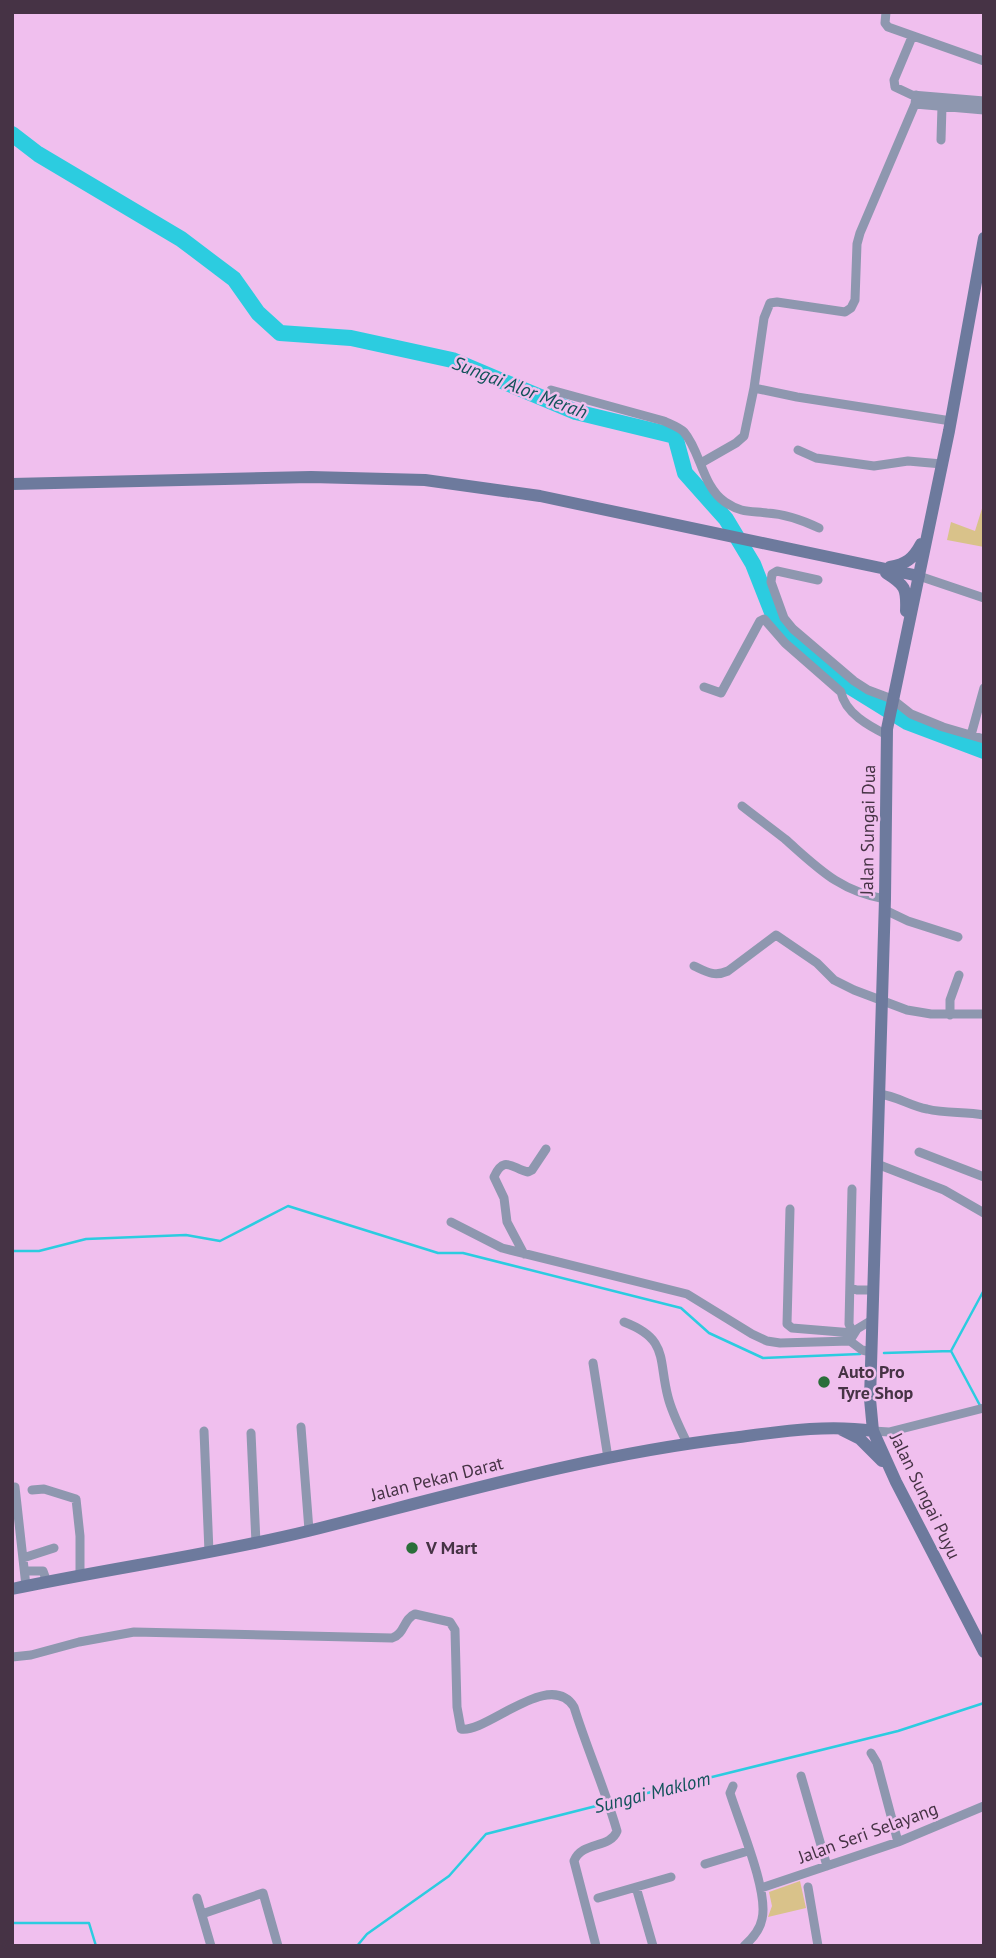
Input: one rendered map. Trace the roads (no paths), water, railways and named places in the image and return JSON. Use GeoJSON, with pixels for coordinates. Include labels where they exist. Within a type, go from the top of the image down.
{"type":"FeatureCollection","features":[{"type":"Feature","properties":{"kind":"main road","name":"Jalan Sungai Dua"},"geometry":{"type":"LineString","coordinates":[[873,1431],[870,1399],[872,1290],[885,904],[887,732],[951,421],[984,238]]}},
{"type":"Feature","properties":{"kind":"main road"},"geometry":{"type":"LineString","coordinates":[[12,484],[312,477],[425,480],[540,496],[919,576]]}},
{"type":"Feature","properties":{"kind":"main road"},"geometry":{"type":"LineString","coordinates":[[879,569],[905,565],[915,555],[928,533]]}},
{"type":"Feature","properties":{"kind":"main road"},"geometry":{"type":"LineString","coordinates":[[879,569],[903,584],[908,630]]}},
{"type":"Feature","properties":{"kind":"main road"},"geometry":{"type":"LineString","coordinates":[[870,1399],[866,1410],[844,1428],[878,1455],[896,1482]]}},
{"type":"Feature","properties":{"kind":"main road","name":"Jalan Pekan Darat"},"geometry":{"type":"LineString","coordinates":[[12,1589],[256,1543],[488,1483],[687,1443],[810,1429],[873,1431]]}},
{"type":"Feature","properties":{"kind":"main road","name":"Jalan Sungai Puyu"},"geometry":{"type":"LineString","coordinates":[[873,1431],[896,1482],[984,1652]]}},
{"type":"Feature","properties":{"kind":"street"},"geometry":{"type":"LineString","coordinates":[[886,12],[885,23],[888,27],[984,61]]}},
{"type":"Feature","properties":{"kind":"street"},"geometry":{"type":"LineString","coordinates":[[912,37],[894,80],[895,88],[915,100],[984,110]]}},
{"type":"Feature","properties":{"kind":"street"},"geometry":{"type":"LineString","coordinates":[[915,100],[984,101]]}},
{"type":"Feature","properties":{"kind":"street"},"geometry":{"type":"LineString","coordinates":[[701,463],[744,436],[764,318],[769,303],[845,312],[851,308],[855,300],[857,244],[860,233],[915,100]]}},
{"type":"Feature","properties":{"kind":"street"},"geometry":{"type":"LineString","coordinates":[[941,140],[942,106]]}},
{"type":"Feature","properties":{"kind":"street"},"geometry":{"type":"LineString","coordinates":[[754,388],[951,421]]}},
{"type":"Feature","properties":{"kind":"street"},"geometry":{"type":"LineString","coordinates":[[551,390],[664,421],[681,429],[711,486],[725,502],[747,513],[765,512],[797,518],[820,528]]}},
{"type":"Feature","properties":{"kind":"street"},"geometry":{"type":"LineString","coordinates":[[798,450],[816,458],[873,466],[908,461],[942,464]]}},
{"type":"Feature","properties":{"kind":"street"},"geometry":{"type":"LineString","coordinates":[[818,580],[777,571],[772,575],[771,582],[784,618],[793,629],[868,690],[911,714],[984,739]]}},
{"type":"Feature","properties":{"kind":"street"},"geometry":{"type":"LineString","coordinates":[[919,576],[984,598]]}},
{"type":"Feature","properties":{"kind":"street"},"geometry":{"type":"LineString","coordinates":[[704,687],[721,693],[760,621],[764,620],[785,643],[841,692],[843,703],[866,724],[887,732]]}},
{"type":"Feature","properties":{"kind":"street"},"geometry":{"type":"LineString","coordinates":[[971,735],[984,688]]}},
{"type":"Feature","properties":{"kind":"street"},"geometry":{"type":"LineString","coordinates":[[742,806],[820,872],[851,890],[885,904],[908,921],[958,937]]}},
{"type":"Feature","properties":{"kind":"street"},"geometry":{"type":"LineString","coordinates":[[695,966],[714,975],[721,974],[776,935],[817,963],[834,980],[907,1010],[950,1015],[983,1011]]}},
{"type":"Feature","properties":{"kind":"street"},"geometry":{"type":"LineString","coordinates":[[950,1015],[950,1000],[959,975]]}},
{"type":"Feature","properties":{"kind":"street"},"geometry":{"type":"LineString","coordinates":[[879,1094],[894,1096],[923,1109],[968,1111],[984,1115]]}},
{"type":"Feature","properties":{"kind":"street"},"geometry":{"type":"LineString","coordinates":[[524,1254],[507,1223],[504,1198],[494,1177],[497,1170],[505,1164],[512,1164],[528,1172],[532,1170],[546,1149]]}},
{"type":"Feature","properties":{"kind":"street"},"geometry":{"type":"LineString","coordinates":[[919,1152],[984,1177]]}},
{"type":"Feature","properties":{"kind":"street"},"geometry":{"type":"LineString","coordinates":[[877,1164],[944,1190],[984,1213]]}},
{"type":"Feature","properties":{"kind":"street"},"geometry":{"type":"LineString","coordinates":[[852,1189],[849,1324],[852,1337],[862,1350],[871,1352]]}},
{"type":"Feature","properties":{"kind":"street"},"geometry":{"type":"LineString","coordinates":[[790,1209],[787,1324],[792,1328],[852,1337]]}},
{"type":"Feature","properties":{"kind":"street"},"geometry":{"type":"LineString","coordinates":[[451,1222],[502,1248],[687,1294],[767,1341],[780,1343],[852,1337],[872,1320]]}},
{"type":"Feature","properties":{"kind":"street"},"geometry":{"type":"LineString","coordinates":[[850,1288],[872,1290]]}},
{"type":"Feature","properties":{"kind":"street"},"geometry":{"type":"LineString","coordinates":[[624,1322],[649,1335],[660,1353],[671,1407],[687,1443]]}},
{"type":"Feature","properties":{"kind":"street"},"geometry":{"type":"LineString","coordinates":[[593,1363],[608,1458]]}},
{"type":"Feature","properties":{"kind":"street"},"geometry":{"type":"LineString","coordinates":[[873,1431],[889,1432],[984,1408]]}},
{"type":"Feature","properties":{"kind":"street"},"geometry":{"type":"LineString","coordinates":[[301,1427],[309,1531]]}},
{"type":"Feature","properties":{"kind":"street"},"geometry":{"type":"LineString","coordinates":[[204,1431],[209,1552]]}},
{"type":"Feature","properties":{"kind":"street"},"geometry":{"type":"LineString","coordinates":[[251,1433],[256,1543]]}},
{"type":"Feature","properties":{"kind":"street"},"geometry":{"type":"LineString","coordinates":[[15,1487],[26,1586]]}},
{"type":"Feature","properties":{"kind":"street"},"geometry":{"type":"LineString","coordinates":[[32,1490],[44,1489],[76,1499],[80,1575]]}},
{"type":"Feature","properties":{"kind":"street"},"geometry":{"type":"LineString","coordinates":[[23,1558],[54,1548]]}},
{"type":"Feature","properties":{"kind":"street"},"geometry":{"type":"LineString","coordinates":[[24,1571],[43,1571],[47,1582]]}},
{"type":"Feature","properties":{"kind":"street"},"geometry":{"type":"LineString","coordinates":[[12,1657],[134,1632],[392,1638],[400,1634],[415,1614],[450,1622],[455,1630],[457,1707],[461,1729],[475,1727],[533,1699],[564,1697],[575,1707],[617,1831],[615,1836],[577,1853],[574,1861],[596,1946]]}},
{"type":"Feature","properties":{"kind":"street"},"geometry":{"type":"LineString","coordinates":[[871,1753],[877,1763],[898,1842]]}},
{"type":"Feature","properties":{"kind":"street"},"geometry":{"type":"LineString","coordinates":[[801,1776],[827,1866]]}},
{"type":"Feature","properties":{"kind":"street"},"geometry":{"type":"LineString","coordinates":[[733,1786],[730,1793],[761,1888],[764,1909],[757,1933],[744,1946]]}},
{"type":"Feature","properties":{"kind":"street","name":"Jalan Seri Selayang"},"geometry":{"type":"LineString","coordinates":[[761,1888],[898,1842],[984,1806]]}},
{"type":"Feature","properties":{"kind":"street"},"geometry":{"type":"LineString","coordinates":[[705,1864],[748,1851]]}},
{"type":"Feature","properties":{"kind":"street"},"geometry":{"type":"LineString","coordinates":[[598,1898],[671,1877]]}},
{"type":"Feature","properties":{"kind":"street"},"geometry":{"type":"LineString","coordinates":[[636,1887],[653,1946]]}},
{"type":"Feature","properties":{"kind":"street"},"geometry":{"type":"LineString","coordinates":[[808,1887],[818,1946]]}},
{"type":"Feature","properties":{"kind":"street"},"geometry":{"type":"LineString","coordinates":[[202,1914],[263,1893],[278,1946]]}},
{"type":"Feature","properties":{"kind":"street"},"geometry":{"type":"LineString","coordinates":[[197,1898],[211,1946]]}},
{"type":"Feature","properties":{"kind":"waterway","name":"Sungai Alor Merah"},"geometry":{"type":"LineString","coordinates":[[12,134],[38,154],[181,239],[234,279],[258,313],[280,333],[351,338],[452,360],[576,412],[675,436],[685,473],[726,519],[753,564],[777,625],[831,675],[907,722],[984,751]]}},
{"type":"Feature","properties":{"kind":"waterway"},"geometry":{"type":"LineString","coordinates":[[12,1251],[39,1251],[86,1239],[186,1235],[220,1241],[288,1206],[438,1253],[463,1253],[681,1308],[709,1333],[763,1358],[860,1354]]}},
{"type":"Feature","properties":{"kind":"waterway"},"geometry":{"type":"LineString","coordinates":[[984,1290],[951,1351],[984,1413]]}},
{"type":"Feature","properties":{"kind":"waterway"},"geometry":{"type":"LineString","coordinates":[[884,1353],[951,1351]]}},
{"type":"Feature","properties":{"kind":"waterway","name":"Sungai Maklom"},"geometry":{"type":"LineString","coordinates":[[611,1802],[898,1731],[984,1703]]}},
{"type":"Feature","properties":{"kind":"waterway","name":"Sungai Maklom"},"geometry":{"type":"LineString","coordinates":[[357,1946],[367,1934],[449,1876],[486,1834],[604,1804]]}},
{"type":"Feature","properties":{"kind":"waterway","name":"Sungai Maklom"},"geometry":{"type":"LineString","coordinates":[[12,1923],[89,1923],[96,1946]]}},
{"type":"Feature","properties":{"kind":"place","name":"Auto Pro Tyre Shop"},"geometry":{"type":"Point","coordinates":[824,1382]}},
{"type":"Feature","properties":{"kind":"place","name":"V Mart"},"geometry":{"type":"Point","coordinates":[412,1548]}}]}
